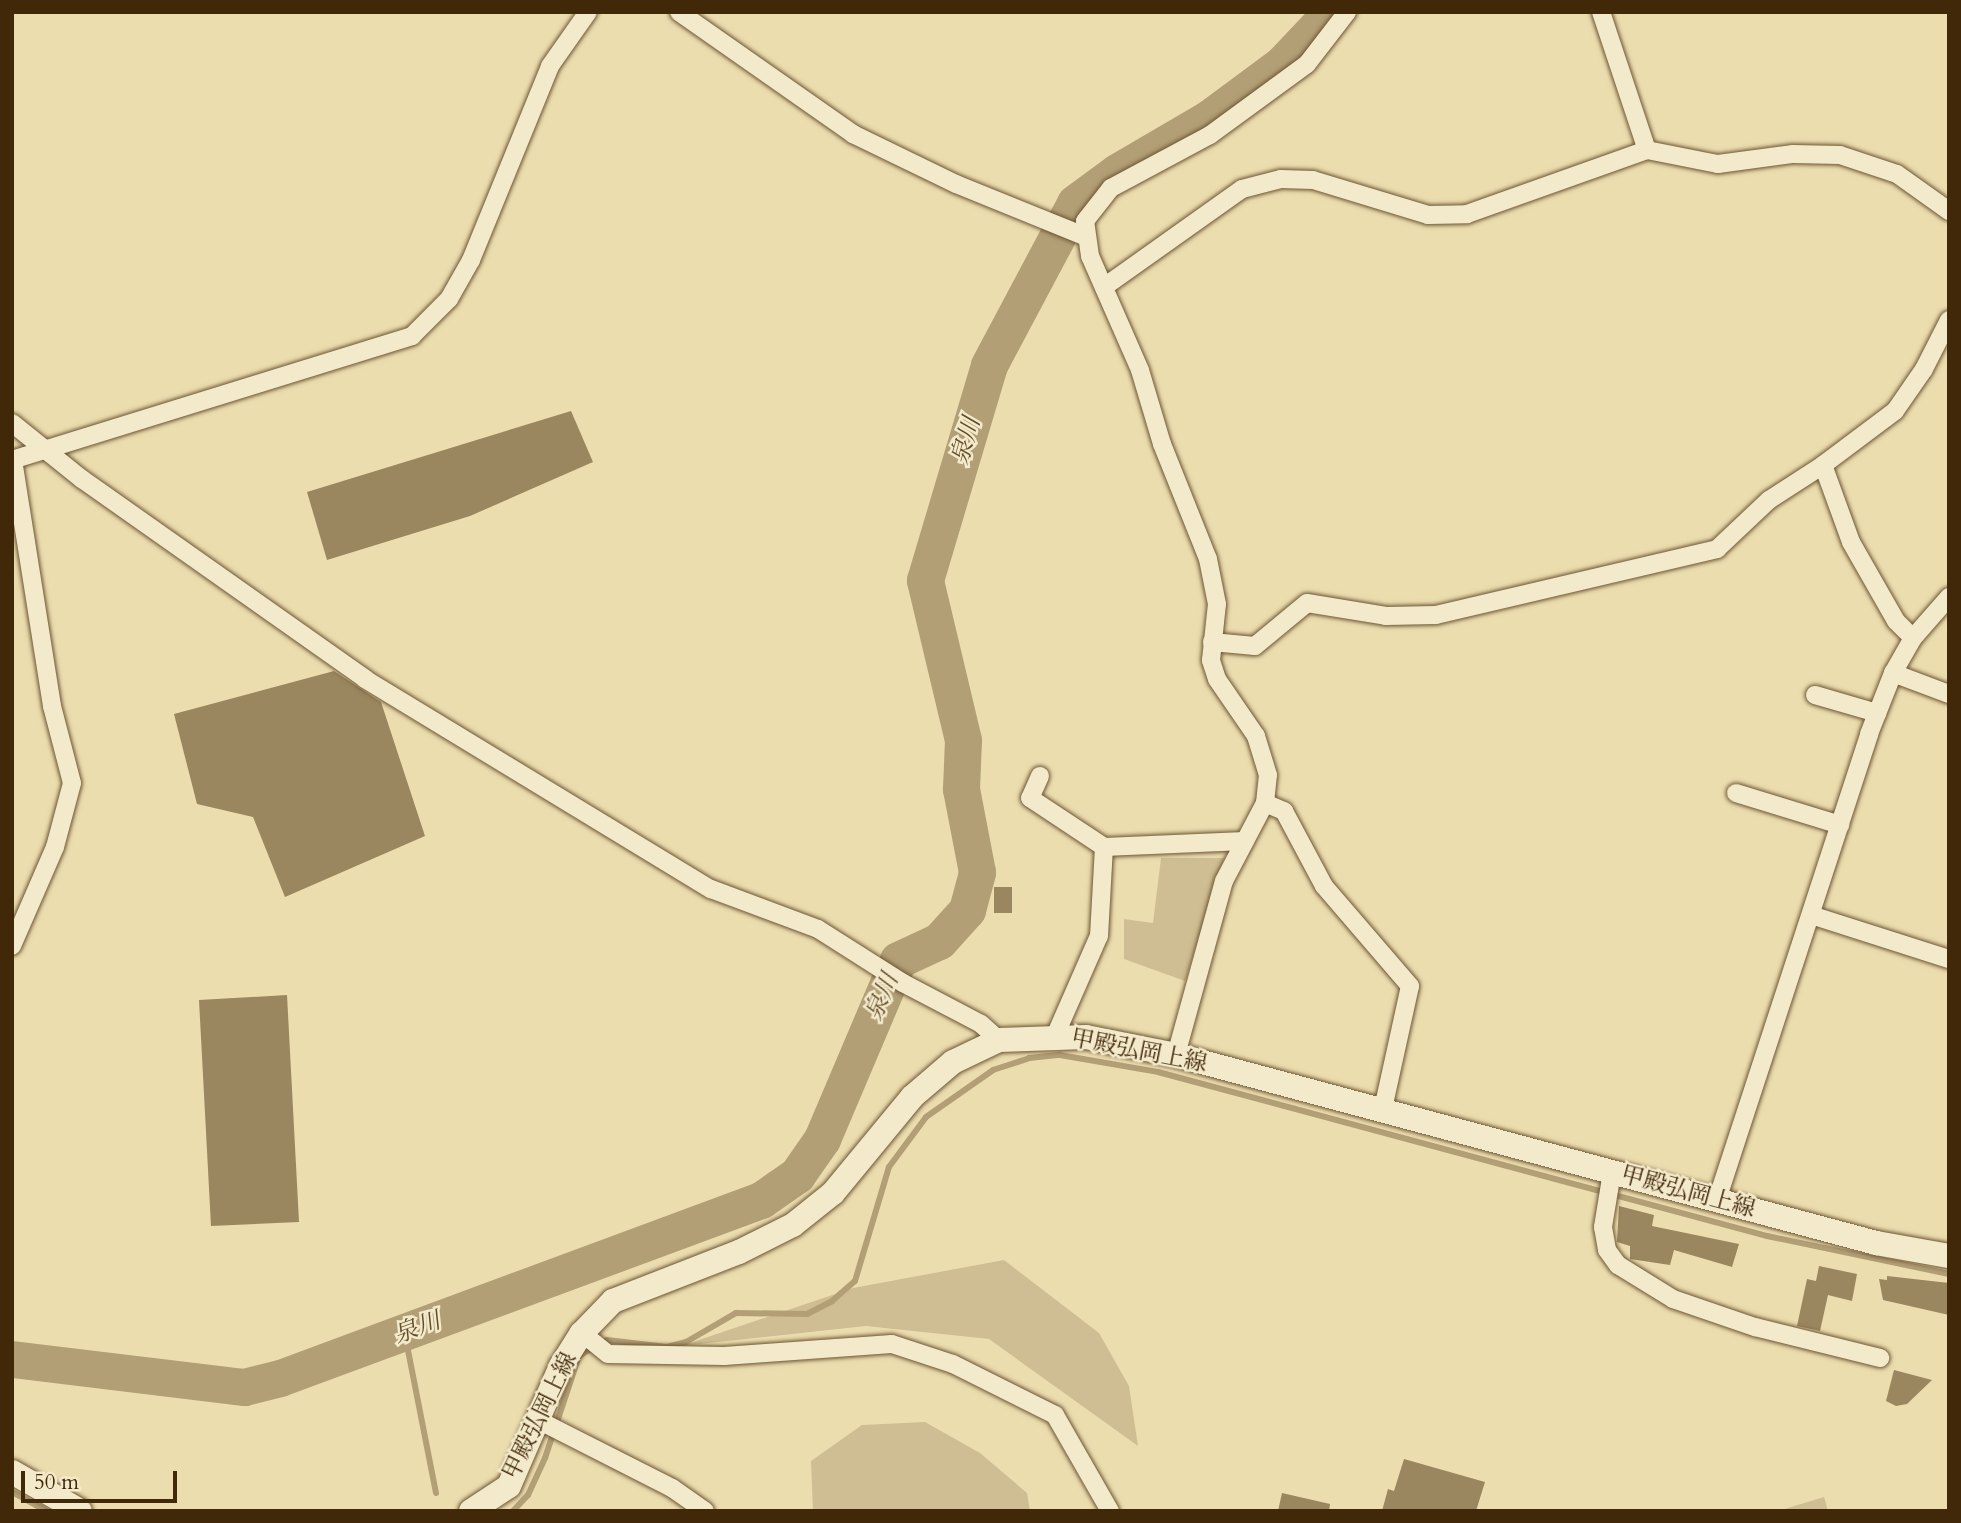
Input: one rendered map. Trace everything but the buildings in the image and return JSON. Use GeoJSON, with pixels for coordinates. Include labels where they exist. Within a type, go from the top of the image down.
{"type":"FeatureCollection","features":[{"type":"Feature","properties":{"kind":"main road","name":"甲殿弘岡上線"},"geometry":{"type":"LineString","coordinates":[[471,1511],[509,1486],[551,1426],[561,1366],[582,1333],[613,1301],[654,1281],[739,1252],[793,1224],[833,1193],[912,1097],[953,1062],[999,1040],[1086,1037],[1176,1055],[1876,1243],[1949,1256]]}},
{"type":"Feature","properties":{"kind":"main road"},"geometry":{"type":"LineString","coordinates":[[12,1472],[80,1511]]}},
{"type":"Feature","properties":{"kind":"street"},"geometry":{"type":"LineString","coordinates":[[12,946],[55,847],[72,783],[52,706],[13,460],[46,452],[412,336],[449,299],[471,260],[550,65],[588,12]]}},
{"type":"Feature","properties":{"kind":"street"},"geometry":{"type":"LineString","coordinates":[[680,12],[853,134],[1052,226],[1078,235],[1104,287],[1140,370],[1162,444],[1208,559],[1217,604],[1210,660],[1217,679],[1256,736],[1268,775],[1265,803],[1224,880],[1176,1055]]}},
{"type":"Feature","properties":{"kind":"street"},"geometry":{"type":"LineString","coordinates":[[1078,235],[1084,222],[1111,188],[1210,135],[1256,103],[1307,64],[1347,12]]}},
{"type":"Feature","properties":{"kind":"street"},"geometry":{"type":"LineString","coordinates":[[1601,12],[1647,150]]}},
{"type":"Feature","properties":{"kind":"street"},"geometry":{"type":"LineString","coordinates":[[1104,287],[1242,189],[1281,179],[1313,180],[1428,215],[1467,214],[1647,150],[1717,164],[1793,154],[1840,155],[1897,174],[1949,211]]}},
{"type":"Feature","properties":{"kind":"street"},"geometry":{"type":"LineString","coordinates":[[1212,642],[1255,646],[1307,603],[1386,616],[1436,615],[1717,549],[1769,500],[1823,465],[1895,411],[1924,369],[1949,320]]}},
{"type":"Feature","properties":{"kind":"street"},"geometry":{"type":"LineString","coordinates":[[12,423],[46,452],[365,679],[584,815],[711,889],[818,929],[903,982],[981,1024],[999,1040]]}},
{"type":"Feature","properties":{"kind":"street"},"geometry":{"type":"LineString","coordinates":[[1823,465],[1851,542],[1896,621],[1913,638]]}},
{"type":"Feature","properties":{"kind":"street"},"geometry":{"type":"LineString","coordinates":[[1717,1200],[1877,713],[1893,673],[1913,638],[1949,597]]}},
{"type":"Feature","properties":{"kind":"street"},"geometry":{"type":"LineString","coordinates":[[1893,673],[1949,695]]}},
{"type":"Feature","properties":{"kind":"street"},"geometry":{"type":"LineString","coordinates":[[1815,695],[1877,713]]}},
{"type":"Feature","properties":{"kind":"street"},"geometry":{"type":"LineString","coordinates":[[1041,776],[1030,798],[1104,847],[1245,841]]}},
{"type":"Feature","properties":{"kind":"street"},"geometry":{"type":"LineString","coordinates":[[1736,793],[1840,825]]}},
{"type":"Feature","properties":{"kind":"street"},"geometry":{"type":"LineString","coordinates":[[1265,803],[1284,811],[1324,886],[1410,986],[1383,1109]]}},
{"type":"Feature","properties":{"kind":"street"},"geometry":{"type":"LineString","coordinates":[[1055,1037],[1099,936],[1104,847]]}},
{"type":"Feature","properties":{"kind":"street"},"geometry":{"type":"LineString","coordinates":[[1811,915],[1949,959]]}},
{"type":"Feature","properties":{"kind":"street"},"geometry":{"type":"LineString","coordinates":[[1611,1174],[1603,1227],[1607,1251],[1618,1265],[1673,1299],[1755,1327],[1880,1358]]}},
{"type":"Feature","properties":{"kind":"street"},"geometry":{"type":"LineString","coordinates":[[582,1333],[608,1353],[724,1356],[892,1344],[953,1364],[1055,1415],[1110,1511]]}},
{"type":"Feature","properties":{"kind":"street"},"geometry":{"type":"LineString","coordinates":[[551,1426],[641,1475],[672,1488],[705,1511]]}},
{"type":"Feature","properties":{"kind":"shaded area"},"geometry":{"type":"Polygon","coordinates":[[[1161,858],[1224,858],[1185,981],[1124,959],[1124,919],[1153,923],[1161,858]]]}},
{"type":"Feature","properties":{"kind":"shaded area"},"geometry":{"type":"Polygon","coordinates":[[[1004,1260],[1099,1333],[1129,1386],[1138,1446],[989,1339],[866,1326],[681,1346],[853,1288],[1004,1260]]]}},
{"type":"Feature","properties":{"kind":"shaded area"},"geometry":{"type":"Polygon","coordinates":[[[925,1422],[980,1453],[1027,1493],[1030,1511],[813,1511],[811,1461],[862,1425],[925,1422]]]}},
{"type":"Feature","properties":{"kind":"shaded area"},"geometry":{"type":"Polygon","coordinates":[[[1824,1497],[1828,1511],[1778,1511],[1824,1497]]]}},
{"type":"Feature","properties":{"kind":"waterway","name":"泉川"},"geometry":{"type":"LineString","coordinates":[[12,1359],[244,1387],[280,1378],[761,1200],[797,1175],[822,1139],[898,960],[939,941],[967,910],[977,872],[961,789],[963,740],[925,580],[989,365],[1075,203],[1117,172],[1209,118],[1282,64],[1331,12]]}},
{"type":"Feature","properties":{"kind":"waterway"},"geometry":{"type":"LineString","coordinates":[[513,1511],[528,1495],[545,1458],[579,1356],[607,1340],[667,1347],[686,1342],[736,1313],[807,1314],[832,1301],[855,1281],[889,1167],[926,1117],[993,1070],[1029,1058],[1060,1055],[1158,1072],[1767,1236],[1949,1274]]}},
{"type":"Feature","properties":{"kind":"waterway"},"geometry":{"type":"LineString","coordinates":[[405,1335],[436,1493]]}},
{"type":"Feature","properties":{"kind":"waterway"},"geometry":{"type":"LineString","coordinates":[[12,1492],[46,1511]]}}]}
